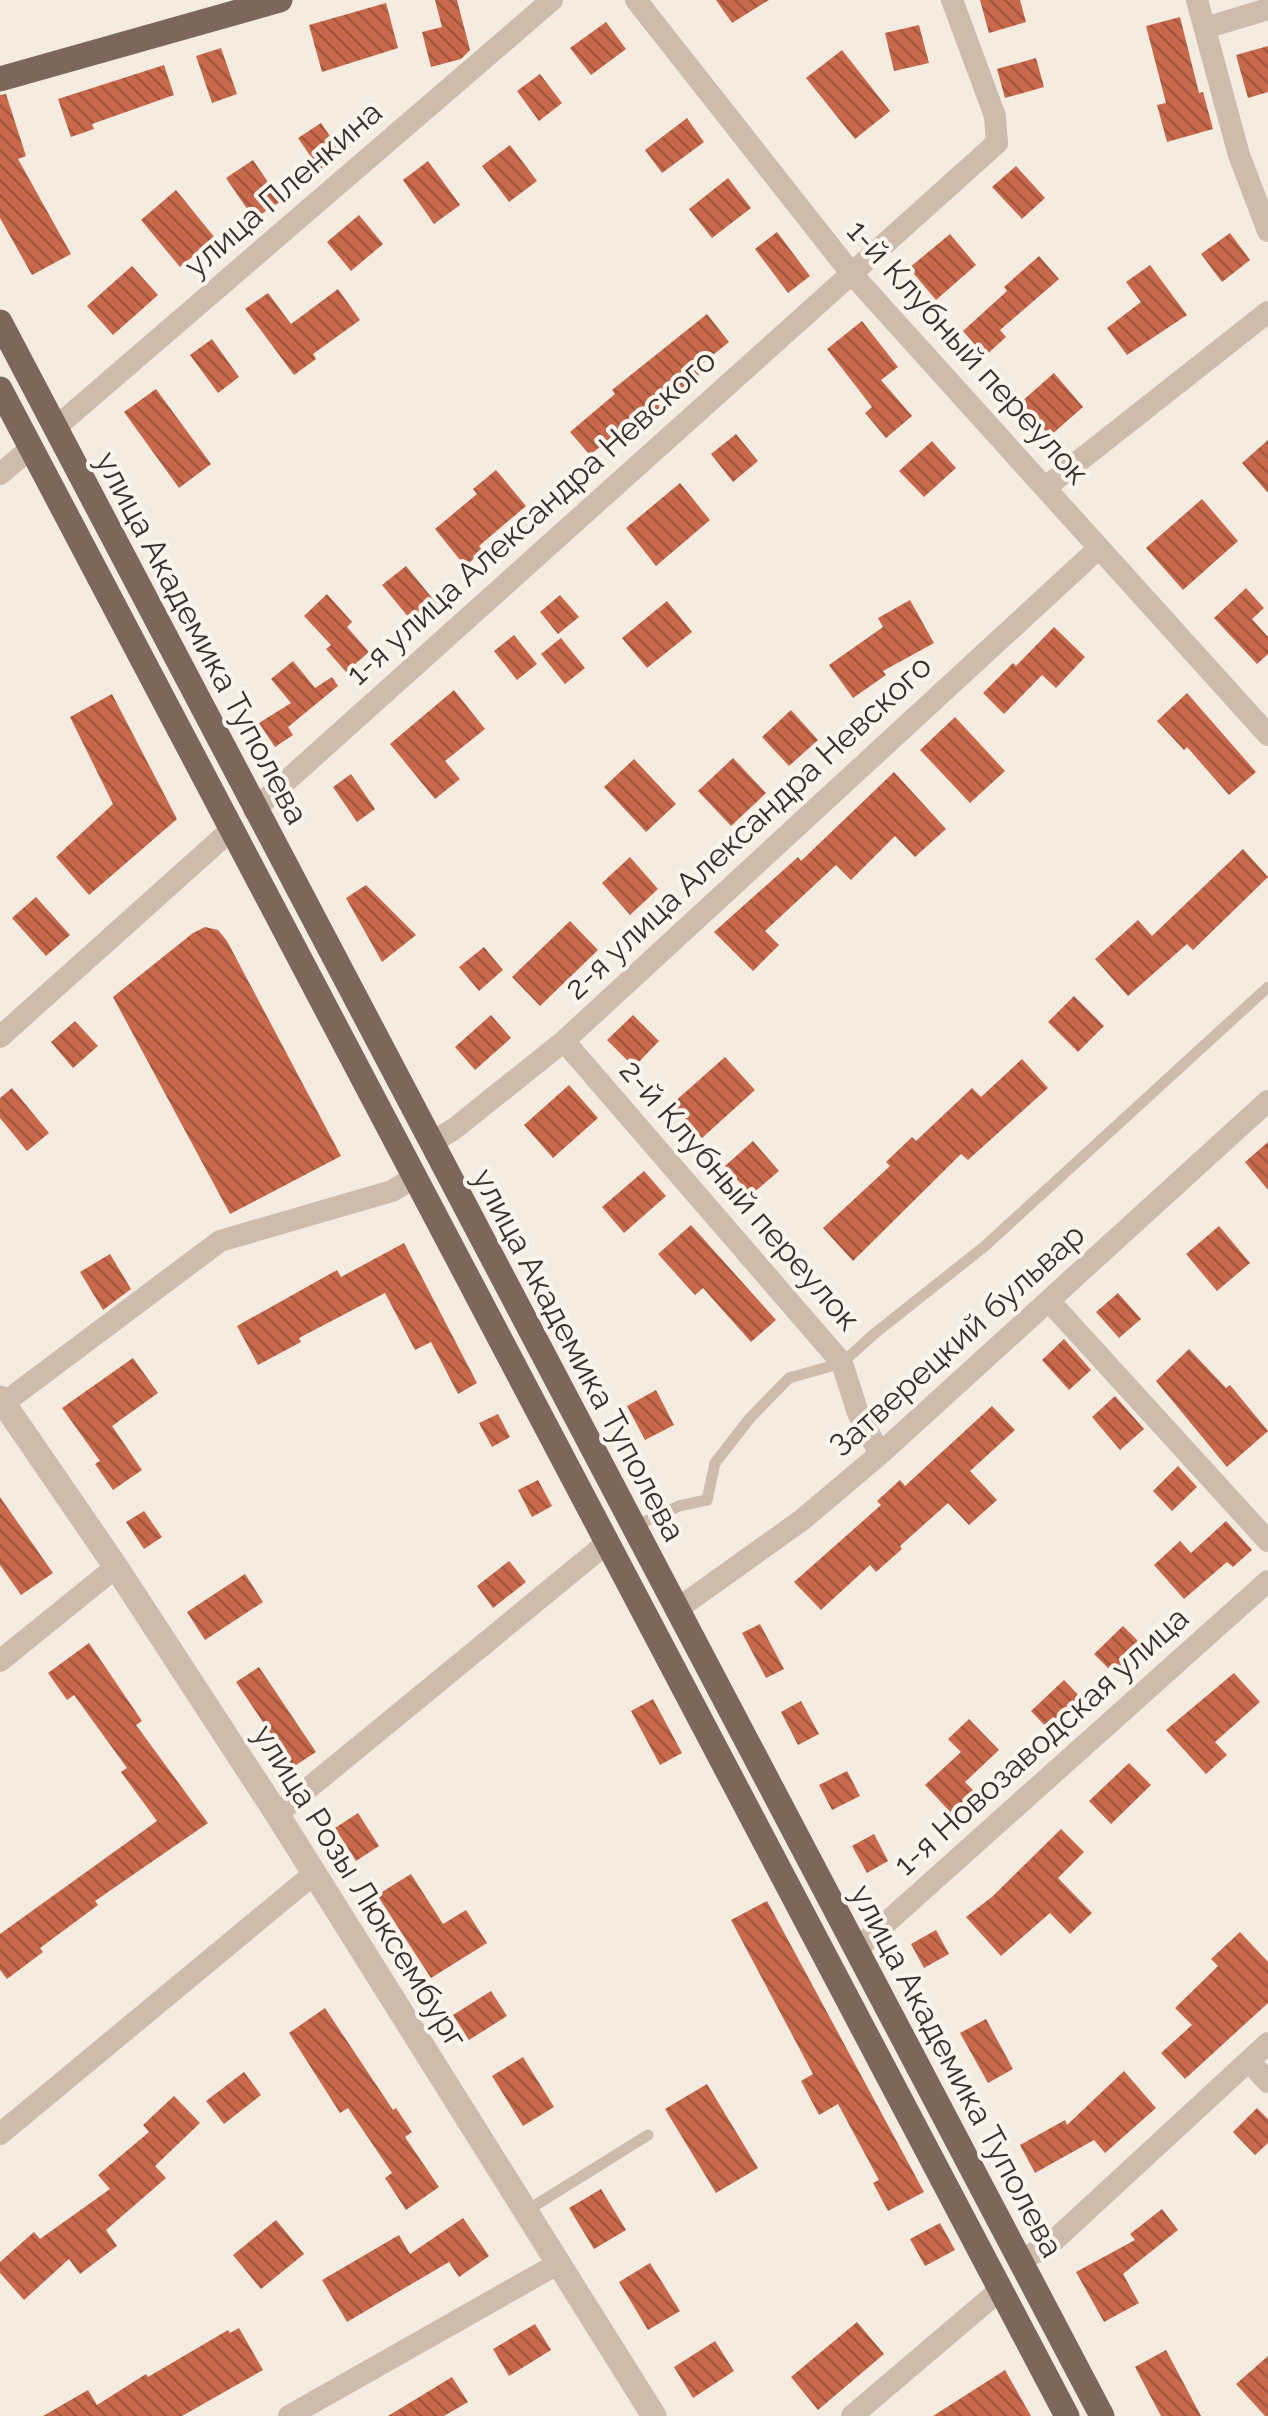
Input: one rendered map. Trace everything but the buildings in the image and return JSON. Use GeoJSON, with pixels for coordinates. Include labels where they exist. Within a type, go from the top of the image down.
{"type":"FeatureCollection","features":[{"type":"Feature","properties":{"kind":"main road"},"geometry":{"type":"LineString","coordinates":[[0,80],[280,0]]}},
{"type":"Feature","properties":{"kind":"main road","name":"улица Академика Туполева"},"geometry":{"type":"LineString","coordinates":[[0,322],[1102,2416]]}},
{"type":"Feature","properties":{"kind":"main road","name":"улица Академика Туполева"},"geometry":{"type":"LineString","coordinates":[[0,390],[1067,2416]]}},
{"type":"Feature","properties":{"kind":"main road"},"geometry":{"type":"LineString","coordinates":[[232,830],[254,830],[273,844]]}},
{"type":"Feature","properties":{"kind":"main road"},"geometry":{"type":"LineString","coordinates":[[634,1593],[656,1609],[676,1610]]}},
{"type":"Feature","properties":{"kind":"main road"},"geometry":{"type":"LineString","coordinates":[[975,2242],[999,2258],[1020,2259]]}},
{"type":"Feature","properties":{"kind":"main road"},"geometry":{"type":"LineString","coordinates":[[1000,2290],[1020,2290],[1045,2306]]}},
{"type":"Feature","properties":{"kind":"street","name":"улица Пленкина"},"geometry":{"type":"LineString","coordinates":[[55,428],[552,0]]}},
{"type":"Feature","properties":{"kind":"street","name":"1-й Клубный переулок"},"geometry":{"type":"LineString","coordinates":[[636,0],[852,273],[1268,735]]}},
{"type":"Feature","properties":{"kind":"street","name":"1-я улица Александра Невского"},"geometry":{"type":"LineString","coordinates":[[254,810],[997,143],[995,116],[952,0]]}},
{"type":"Feature","properties":{"kind":"street"},"geometry":{"type":"LineString","coordinates":[[1197,0],[1239,154],[1268,230]]}},
{"type":"Feature","properties":{"kind":"street"},"geometry":{"type":"LineString","coordinates":[[1205,28],[1268,9]]}},
{"type":"Feature","properties":{"kind":"street"},"geometry":{"type":"LineString","coordinates":[[1046,487],[1268,312]]}},
{"type":"Feature","properties":{"kind":"street"},"geometry":{"type":"LineString","coordinates":[[0,474],[30,448]]}},
{"type":"Feature","properties":{"kind":"street","name":"2-я улица Александра Невского"},"geometry":{"type":"LineString","coordinates":[[431,1143],[564,1041],[1098,548]]}},
{"type":"Feature","properties":{"kind":"street"},"geometry":{"type":"LineString","coordinates":[[0,1038],[232,830]]}},
{"type":"Feature","properties":{"kind":"street","name":"2-й Клубный переулок"},"geometry":{"type":"LineString","coordinates":[[564,1041],[842,1363],[858,1413],[880,1454]]}},
{"type":"Feature","properties":{"kind":"street","name":"Затверецкий бульвар"},"geometry":{"type":"LineString","coordinates":[[676,1610],[802,1520],[880,1454],[1268,1101]]}},
{"type":"Feature","properties":{"kind":"street"},"geometry":{"type":"LineString","coordinates":[[2,1400],[220,1241],[392,1191],[415,1177]]}},
{"type":"Feature","properties":{"kind":"street"},"geometry":{"type":"LineString","coordinates":[[1050,1302],[1268,1541]]}},
{"type":"Feature","properties":{"kind":"street","name":"улица Розы Люксембург"},"geometry":{"type":"LineString","coordinates":[[2,1400],[277,1814],[654,2416]]}},
{"type":"Feature","properties":{"kind":"street"},"geometry":{"type":"LineString","coordinates":[[277,1814],[607,1544]]}},
{"type":"Feature","properties":{"kind":"street"},"geometry":{"type":"LineString","coordinates":[[0,1661],[116,1567]]}},
{"type":"Feature","properties":{"kind":"street","name":"1-я Новозаводская улица"},"geometry":{"type":"LineString","coordinates":[[857,1949],[1268,1581]]}},
{"type":"Feature","properties":{"kind":"street"},"geometry":{"type":"LineString","coordinates":[[0,2134],[315,1874]]}},
{"type":"Feature","properties":{"kind":"street"},"geometry":{"type":"LineString","coordinates":[[1020,2259],[1046,2248],[1268,2043]]}},
{"type":"Feature","properties":{"kind":"street"},"geometry":{"type":"LineString","coordinates":[[1248,2060],[1268,2082]]}},
{"type":"Feature","properties":{"kind":"street"},"geometry":{"type":"LineString","coordinates":[[289,2416],[559,2264]]}},
{"type":"Feature","properties":{"kind":"street"},"geometry":{"type":"LineString","coordinates":[[852,2416],[1000,2290]]}},
{"type":"Feature","properties":{"kind":"lane"},"geometry":{"type":"LineString","coordinates":[[633,1527],[679,1506],[707,1500],[715,1463],[788,1378],[842,1363],[985,1246],[1268,987]]}},
{"type":"Feature","properties":{"kind":"lane"},"geometry":{"type":"LineString","coordinates":[[526,2211],[648,2135]]}}]}
